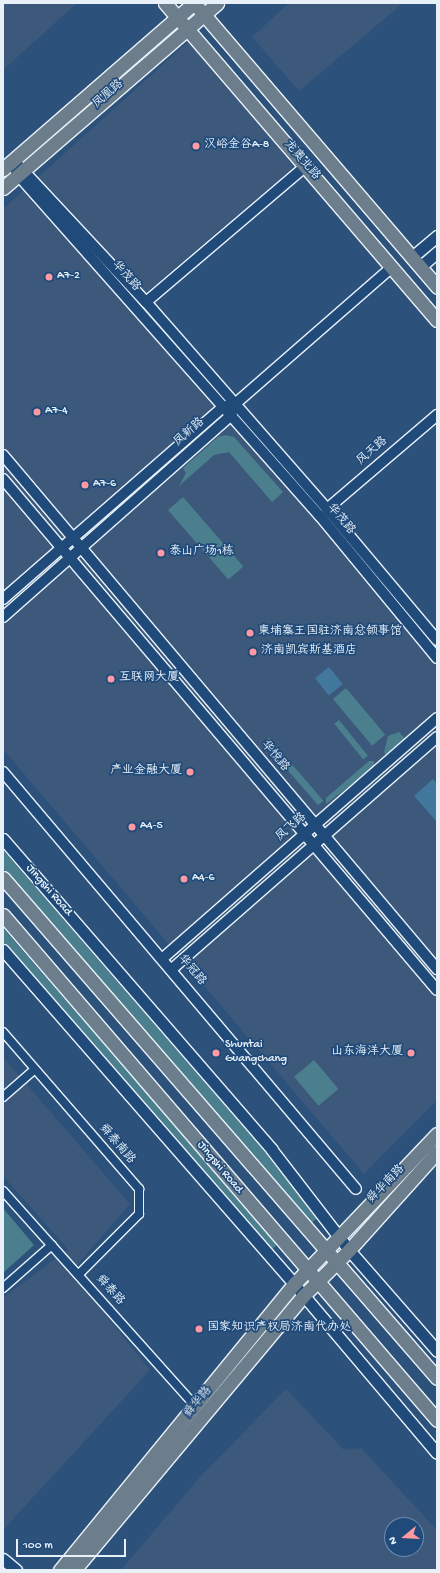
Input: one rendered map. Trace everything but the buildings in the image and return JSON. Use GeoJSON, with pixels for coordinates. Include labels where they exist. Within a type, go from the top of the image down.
{"type":"FeatureCollection","features":[{"type":"Feature","properties":{"kind":"main road","name":"龙奥北路"},"geometry":{"type":"LineString","coordinates":[[165,3],[437,320]]}},
{"type":"Feature","properties":{"kind":"main road","name":"龙奥北路"},"geometry":{"type":"LineString","coordinates":[[194,3],[437,287]]}},
{"type":"Feature","properties":{"kind":"main road","name":"凤凰路"},"geometry":{"type":"LineString","coordinates":[[3,188],[182,24],[194,3]]}},
{"type":"Feature","properties":{"kind":"main road","name":"凤凰路"},"geometry":{"type":"LineString","coordinates":[[8,165],[182,24],[204,14],[216,3]]}},
{"type":"Feature","properties":{"kind":"main road"},"geometry":{"type":"LineString","coordinates":[[416,262],[437,236]]}},
{"type":"Feature","properties":{"kind":"main road"},"geometry":{"type":"LineString","coordinates":[[416,262],[437,252]]}},
{"type":"Feature","properties":{"kind":"main road","name":"Jingshi Road"},"geometry":{"type":"LineString","coordinates":[[3,839],[272,1150],[349,1250]]}},
{"type":"Feature","properties":{"kind":"main road"},"geometry":{"type":"LineString","coordinates":[[3,878],[325,1252],[437,1378]]}},
{"type":"Feature","properties":{"kind":"main road","name":"Jingshi Road"},"geometry":{"type":"LineString","coordinates":[[3,915],[307,1271],[437,1420]]}},
{"type":"Feature","properties":{"kind":"main road","name":"Jingshi Road"},"geometry":{"type":"LineString","coordinates":[[3,950],[303,1296]]}},
{"type":"Feature","properties":{"kind":"main road","name":"舜华南路"},"geometry":{"type":"LineString","coordinates":[[339,1237],[437,1134]]}},
{"type":"Feature","properties":{"kind":"main road","name":"舜华南路"},"geometry":{"type":"LineString","coordinates":[[349,1250],[437,1152]]}},
{"type":"Feature","properties":{"kind":"main road","name":"舜华路"},"geometry":{"type":"LineString","coordinates":[[60,1570],[196,1407],[294,1284],[339,1237]]}},
{"type":"Feature","properties":{"kind":"main road"},"geometry":{"type":"LineString","coordinates":[[349,1250],[437,1351]]}},
{"type":"Feature","properties":{"kind":"main road","name":"舜华路"},"geometry":{"type":"LineString","coordinates":[[74,1570],[303,1296],[349,1250]]}},
{"type":"Feature","properties":{"kind":"main road"},"geometry":{"type":"LineString","coordinates":[[303,1296],[437,1454]]}},
{"type":"Feature","properties":{"kind":"main road"},"geometry":{"type":"LineString","coordinates":[[3,1559],[16,1570]]}},
{"type":"Feature","properties":{"kind":"street","name":"华茂路"},"geometry":{"type":"LineString","coordinates":[[8,165],[21,172],[146,302],[327,509],[437,640]]}},
{"type":"Feature","properties":{"kind":"street"},"geometry":{"type":"LineString","coordinates":[[146,302],[306,166]]}},
{"type":"Feature","properties":{"kind":"street","name":"华茂路"},"geometry":{"type":"LineString","coordinates":[[21,172],[223,407],[320,516],[437,658]]}},
{"type":"Feature","properties":{"kind":"street","name":"凤新路"},"geometry":{"type":"LineString","coordinates":[[3,617],[231,415],[235,404],[392,267]]}},
{"type":"Feature","properties":{"kind":"street"},"geometry":{"type":"LineString","coordinates":[[3,599],[223,407],[235,404]]}},
{"type":"Feature","properties":{"kind":"street","name":"风天路"},"geometry":{"type":"LineString","coordinates":[[327,509],[437,415]]}},
{"type":"Feature","properties":{"kind":"street","name":"华悦路"},"geometry":{"type":"LineString","coordinates":[[3,455],[323,836],[437,969]]}},
{"type":"Feature","properties":{"kind":"street"},"geometry":{"type":"LineString","coordinates":[[3,479],[62,546],[437,990]]}},
{"type":"Feature","properties":{"kind":"street","name":"凤飞路"},"geometry":{"type":"LineString","coordinates":[[163,958],[437,718]]}},
{"type":"Feature","properties":{"kind":"street"},"geometry":{"type":"LineString","coordinates":[[172,969],[437,737]]}},
{"type":"Feature","properties":{"kind":"street","name":"华冠路"},"geometry":{"type":"LineString","coordinates":[[3,772],[163,958],[356,1188]]}},
{"type":"Feature","properties":{"kind":"street","name":"舜泰南路"},"geometry":{"type":"LineString","coordinates":[[3,1032],[34,1070],[139,1189],[139,1214],[78,1275]]}},
{"type":"Feature","properties":{"kind":"street"},"geometry":{"type":"LineString","coordinates":[[3,1097],[34,1070]]}},
{"type":"Feature","properties":{"kind":"street","name":"舜泰路"},"geometry":{"type":"LineString","coordinates":[[3,1191],[196,1407]]}},
{"type":"Feature","properties":{"kind":"street"},"geometry":{"type":"LineString","coordinates":[[3,1288],[52,1245]]}},
{"type":"Feature","properties":{"kind":"shaded area"},"geometry":{"type":"Polygon","coordinates":[[[3,3],[77,3],[3,70],[3,3]]]}},
{"type":"Feature","properties":{"kind":"shaded area"},"geometry":{"type":"Polygon","coordinates":[[[289,3],[403,3],[299,91],[252,37],[289,3]]]}},
{"type":"Feature","properties":{"kind":"shaded area"},"geometry":{"type":"Polygon","coordinates":[[[189,41],[294,167],[137,300],[437,635],[437,1100],[364,1174],[3,749],[3,209],[189,41]]]}},
{"type":"Feature","properties":{"kind":"shaded area"},"geometry":{"type":"Polygon","coordinates":[[[329,667],[343,684],[329,695],[315,678],[329,667]]]}},
{"type":"Feature","properties":{"kind":"shaded area"},"geometry":{"type":"Polygon","coordinates":[[[433,779],[437,784],[437,822],[414,796],[433,779]]]}},
{"type":"Feature","properties":{"kind":"shaded area"},"geometry":{"type":"Polygon","coordinates":[[[3,1057],[130,1204],[71,1272],[150,1370],[3,1530],[3,1298],[68,1249],[3,1176],[3,1057]]]}},
{"type":"Feature","properties":{"kind":"shaded area"},"geometry":{"type":"Polygon","coordinates":[[[286,1389],[344,1450],[361,1448],[437,1530],[437,1570],[121,1570],[200,1477],[286,1389]]]}},
{"type":"Feature","properties":{"kind":"green space"},"geometry":{"type":"Polygon","coordinates":[[[226,435],[234,437],[283,492],[272,502],[229,452],[214,455],[179,486],[186,473],[183,468],[218,437],[226,435]]]}},
{"type":"Feature","properties":{"kind":"green space"},"geometry":{"type":"Polygon","coordinates":[[[183,497],[243,566],[228,580],[168,510],[183,497]]]}},
{"type":"Feature","properties":{"kind":"green space"},"geometry":{"type":"Polygon","coordinates":[[[346,688],[385,735],[372,746],[333,699],[346,688]]]}},
{"type":"Feature","properties":{"kind":"green space"},"geometry":{"type":"Polygon","coordinates":[[[339,720],[368,756],[363,760],[334,724],[339,720]]]}},
{"type":"Feature","properties":{"kind":"green space"},"geometry":{"type":"Polygon","coordinates":[[[399,732],[405,739],[386,756],[384,752],[388,736],[399,732]]]}},
{"type":"Feature","properties":{"kind":"green space"},"geometry":{"type":"Polygon","coordinates":[[[269,738],[323,801],[318,805],[264,743],[269,738]]]}},
{"type":"Feature","properties":{"kind":"green space"},"geometry":{"type":"Polygon","coordinates":[[[369,761],[374,761],[374,767],[326,804],[326,798],[369,761]]]}},
{"type":"Feature","properties":{"kind":"green space"},"geometry":{"type":"Polygon","coordinates":[[[3,850],[321,1215],[311,1223],[3,868],[3,850]]]}},
{"type":"Feature","properties":{"kind":"green space"},"geometry":{"type":"Polygon","coordinates":[[[3,928],[278,1244],[270,1251],[3,945],[3,928]]]}},
{"type":"Feature","properties":{"kind":"green space"},"geometry":{"type":"Polygon","coordinates":[[[314,1060],[338,1089],[319,1106],[294,1077],[314,1060]]]}},
{"type":"Feature","properties":{"kind":"green space"},"geometry":{"type":"Polygon","coordinates":[[[3,1208],[34,1245],[3,1273],[3,1208]]]}},
{"type":"Feature","properties":{"kind":"place","name":"汉峪金谷A-8"},"geometry":{"type":"Point","coordinates":[196,146]}},
{"type":"Feature","properties":{"kind":"place","name":"A7-2"},"geometry":{"type":"Point","coordinates":[49,277]}},
{"type":"Feature","properties":{"kind":"place","name":"A7-4"},"geometry":{"type":"Point","coordinates":[37,412]}},
{"type":"Feature","properties":{"kind":"place","name":"A7-6"},"geometry":{"type":"Point","coordinates":[85,485]}},
{"type":"Feature","properties":{"kind":"place","name":"泰山广场1栋"},"geometry":{"type":"Point","coordinates":[161,553]}},
{"type":"Feature","properties":{"kind":"place","name":"柬埔寨王国驻济南总领事馆"},"geometry":{"type":"Point","coordinates":[250,633]}},
{"type":"Feature","properties":{"kind":"place","name":"济南凯宾斯基酒店"},"geometry":{"type":"Point","coordinates":[253,652]}},
{"type":"Feature","properties":{"kind":"place","name":"互联网大厦"},"geometry":{"type":"Point","coordinates":[111,679]}},
{"type":"Feature","properties":{"kind":"place","name":"产业金融大厦"},"geometry":{"type":"Point","coordinates":[190,772]}},
{"type":"Feature","properties":{"kind":"place","name":"A4-5"},"geometry":{"type":"Point","coordinates":[132,827]}},
{"type":"Feature","properties":{"kind":"place","name":"A4-6"},"geometry":{"type":"Point","coordinates":[184,879]}},
{"type":"Feature","properties":{"kind":"place","name":"Shuntai Guangchang"},"geometry":{"type":"Point","coordinates":[216,1053]}},
{"type":"Feature","properties":{"kind":"place","name":"山东海洋大厦"},"geometry":{"type":"Point","coordinates":[411,1053]}},
{"type":"Feature","properties":{"kind":"place","name":"国家知识产权局济南代办处"},"geometry":{"type":"Point","coordinates":[199,1329]}}]}
